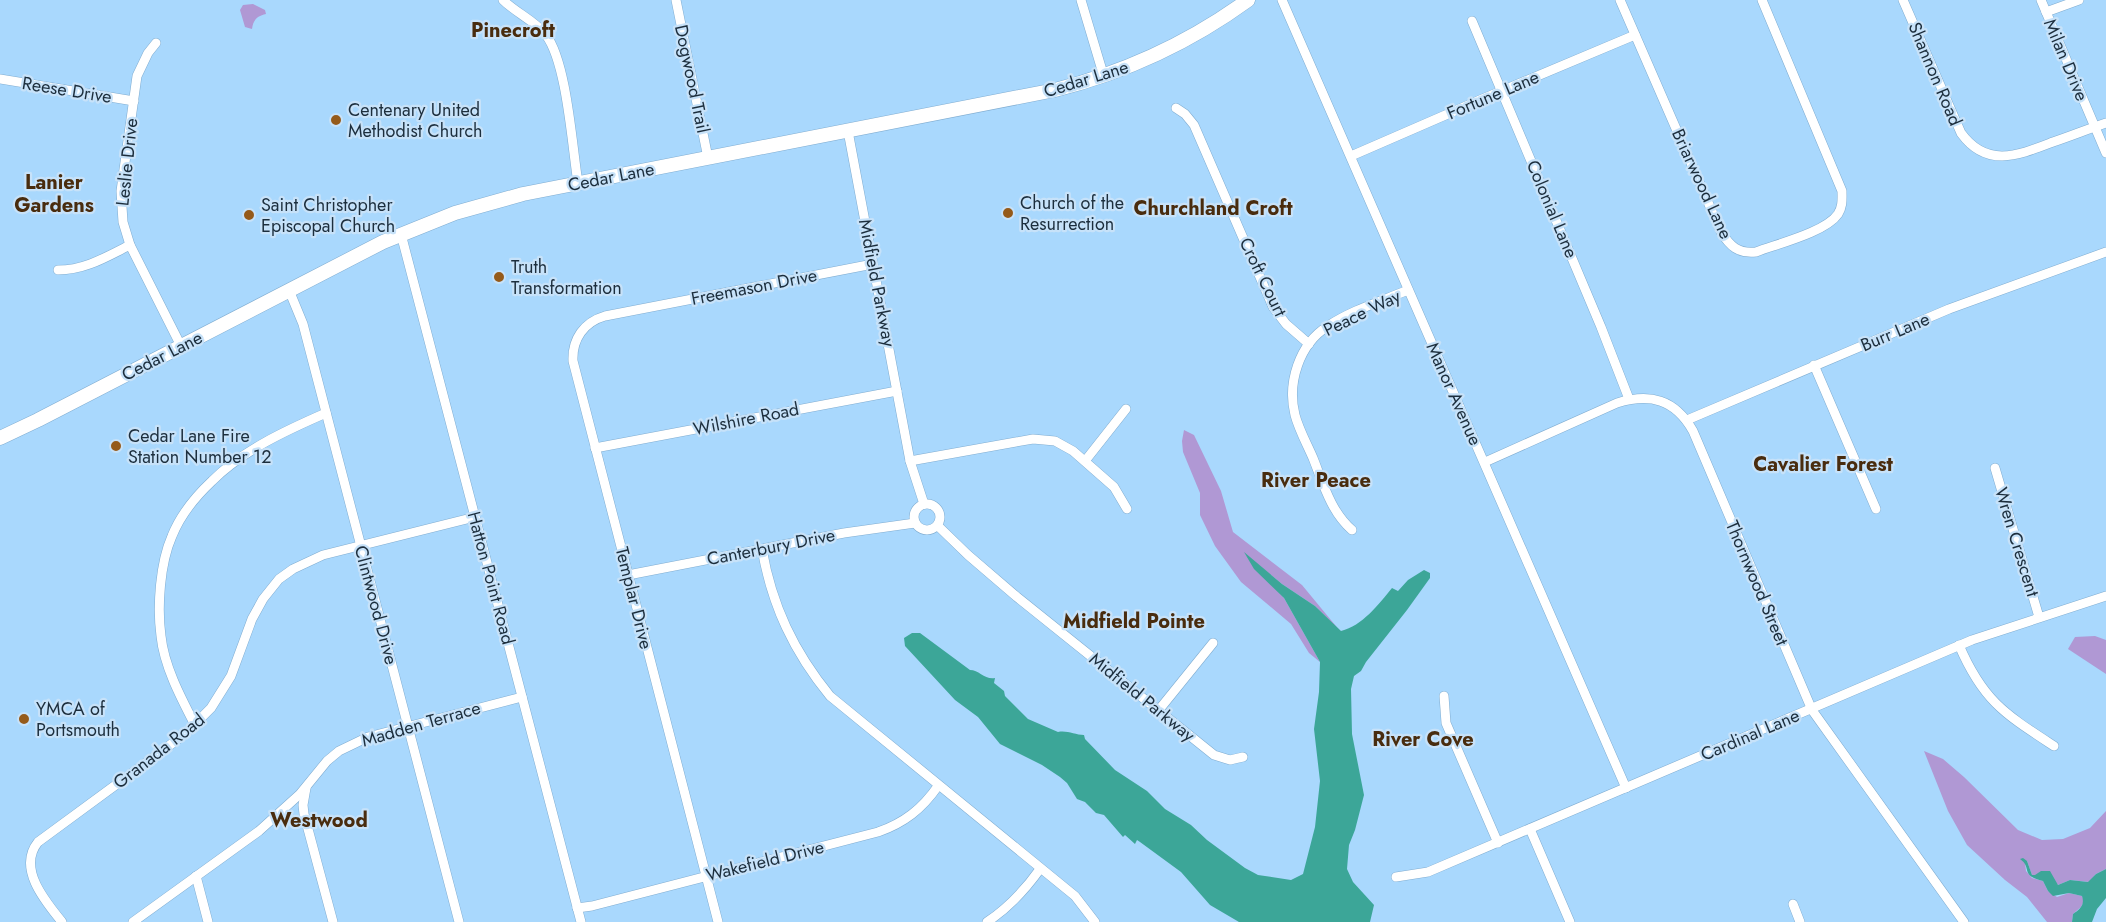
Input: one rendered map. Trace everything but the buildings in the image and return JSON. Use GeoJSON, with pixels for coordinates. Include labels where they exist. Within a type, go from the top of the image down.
{"type":"FeatureCollection","features":[{"type":"Feature","properties":{"kind":"main road","name":"Cedar Lane"},"geometry":{"type":"LineString","coordinates":[[0,438],[401,234],[455,213],[495,201],[578,183],[1055,90],[1104,76],[1170,48],[1202,31],[1248,0]]}},
{"type":"Feature","properties":{"kind":"street"},"geometry":{"type":"LineString","coordinates":[[503,0],[541,29],[553,46],[566,99],[578,183]]}},
{"type":"Feature","properties":{"kind":"street","name":"Dogwood Trail"},"geometry":{"type":"LineString","coordinates":[[676,0],[708,158]]}},
{"type":"Feature","properties":{"kind":"street"},"geometry":{"type":"LineString","coordinates":[[1081,0],[1104,76]]}},
{"type":"Feature","properties":{"kind":"street","name":"Manor Avenue"},"geometry":{"type":"LineString","coordinates":[[1282,0],[1626,788]]}},
{"type":"Feature","properties":{"kind":"street","name":"Briarwood Lane"},"geometry":{"type":"LineString","coordinates":[[1620,0],[1721,232],[1735,249],[1742,252],[1756,252],[1820,228],[1837,216],[1843,201],[1842,191],[1830,161],[1762,0]]}},
{"type":"Feature","properties":{"kind":"street","name":"Shannon Road"},"geometry":{"type":"LineString","coordinates":[[1903,0],[1961,133],[1974,148],[1992,155],[2016,156],[2106,123]]}},
{"type":"Feature","properties":{"kind":"street","name":"Milan Drive"},"geometry":{"type":"LineString","coordinates":[[2041,0],[2106,153]]}},
{"type":"Feature","properties":{"kind":"street"},"geometry":{"type":"LineString","coordinates":[[2046,12],[2079,0]]}},
{"type":"Feature","properties":{"kind":"street","name":"Colonial Lane"},"geometry":{"type":"LineString","coordinates":[[1472,21],[1629,399]]}},
{"type":"Feature","properties":{"kind":"street","name":"Fortune Lane"},"geometry":{"type":"LineString","coordinates":[[1351,156],[1635,35]]}},
{"type":"Feature","properties":{"kind":"street","name":"Leslie Drive"},"geometry":{"type":"LineString","coordinates":[[156,43],[141,66],[134,100],[121,191],[123,222],[130,245],[182,346]]}},
{"type":"Feature","properties":{"kind":"street","name":"Reese Drive"},"geometry":{"type":"LineString","coordinates":[[0,79],[134,100]]}},
{"type":"Feature","properties":{"kind":"street","name":"Croft Court"},"geometry":{"type":"LineString","coordinates":[[1176,108],[1185,114],[1194,125],[1273,307],[1286,324],[1309,344]]}},
{"type":"Feature","properties":{"kind":"street","name":"Midfield Parkway"},"geometry":{"type":"LineString","coordinates":[[848,131],[910,461],[924,504]]}},
{"type":"Feature","properties":{"kind":"street","name":"Hatton Point Road"},"geometry":{"type":"LineString","coordinates":[[401,234],[581,922]]}},
{"type":"Feature","properties":{"kind":"street"},"geometry":{"type":"LineString","coordinates":[[58,270],[90,265],[130,245]]}},
{"type":"Feature","properties":{"kind":"street","name":"Burr Lane"},"geometry":{"type":"LineString","coordinates":[[1687,420],[1949,309],[2106,252]]}},
{"type":"Feature","properties":{"kind":"street","name":"Freemason Drive"},"geometry":{"type":"LineString","coordinates":[[634,310],[873,264]]}},
{"type":"Feature","properties":{"kind":"street","name":"Clintwood Drive"},"geometry":{"type":"LineString","coordinates":[[289,290],[303,324],[459,922]]}},
{"type":"Feature","properties":{"kind":"street","name":"Peace Way"},"geometry":{"type":"LineString","coordinates":[[1352,530],[1334,508],[1295,413],[1294,378],[1299,362],[1309,344],[1328,326],[1408,290]]}},
{"type":"Feature","properties":{"kind":"street","name":"Templar Drive"},"geometry":{"type":"LineString","coordinates":[[634,310],[605,316],[584,327],[574,343],[573,361],[718,922]]}},
{"type":"Feature","properties":{"kind":"street"},"geometry":{"type":"LineString","coordinates":[[1814,365],[1876,509]]}},
{"type":"Feature","properties":{"kind":"street","name":"Wilshire Road"},"geometry":{"type":"LineString","coordinates":[[595,448],[897,391]]}},
{"type":"Feature","properties":{"kind":"street"},"geometry":{"type":"LineString","coordinates":[[1485,462],[1629,399],[1642,398],[1665,403],[1679,411],[1687,420]]}},
{"type":"Feature","properties":{"kind":"street"},"geometry":{"type":"LineString","coordinates":[[1084,461],[1126,409]]}},
{"type":"Feature","properties":{"kind":"street"},"geometry":{"type":"LineString","coordinates":[[195,725],[177,687],[161,637],[161,584],[171,537],[198,495],[228,467],[298,425],[326,414]]}},
{"type":"Feature","properties":{"kind":"street","name":"Thornwood Street"},"geometry":{"type":"LineString","coordinates":[[1687,420],[1812,710],[1964,922]]}},
{"type":"Feature","properties":{"kind":"street"},"geometry":{"type":"LineString","coordinates":[[910,461],[1033,439],[1055,441],[1073,451],[1113,487],[1127,509]]}},
{"type":"Feature","properties":{"kind":"street","name":"Wren Crescent"},"geometry":{"type":"LineString","coordinates":[[1995,468],[2039,617]]}},
{"type":"Feature","properties":{"kind":"street"},"geometry":{"type":"LineString","coordinates":[[924,504],[933,505],[939,510],[941,518],[938,526],[930,530],[922,529],[915,523],[914,515],[917,508],[924,504]]}},
{"type":"Feature","properties":{"kind":"street","name":"Granada Road"},"geometry":{"type":"LineString","coordinates":[[62,922],[50,906],[30,870],[29,862],[33,848],[195,725],[211,708],[227,685],[252,619],[274,583],[293,569],[323,555],[475,517]]}},
{"type":"Feature","properties":{"kind":"street","name":"Canterbury Drive"},"geometry":{"type":"LineString","coordinates":[[628,575],[844,533],[915,523]]}},
{"type":"Feature","properties":{"kind":"street","name":"Midfield Parkway"},"geometry":{"type":"LineString","coordinates":[[938,526],[1017,597],[1214,755],[1230,760],[1243,757]]}},
{"type":"Feature","properties":{"kind":"street"},"geometry":{"type":"LineString","coordinates":[[762,549],[766,573],[779,615],[801,658],[837,703],[1075,896],[1095,922]]}},
{"type":"Feature","properties":{"kind":"street","name":"Cardinal Lane"},"geometry":{"type":"LineString","coordinates":[[1396,877],[1428,872],[1812,710],[1959,645],[2106,596]]}},
{"type":"Feature","properties":{"kind":"street"},"geometry":{"type":"LineString","coordinates":[[1158,711],[1213,643]]}},
{"type":"Feature","properties":{"kind":"street"},"geometry":{"type":"LineString","coordinates":[[1959,645],[1968,667],[1989,698],[2011,718],[2054,746]]}},
{"type":"Feature","properties":{"kind":"street"},"geometry":{"type":"LineString","coordinates":[[1444,696],[1446,723],[1498,843]]}},
{"type":"Feature","properties":{"kind":"street","name":"Madden Terrace"},"geometry":{"type":"LineString","coordinates":[[133,922],[259,831],[307,786],[322,766],[339,751],[368,737],[522,697]]}},
{"type":"Feature","properties":{"kind":"street"},"geometry":{"type":"LineString","coordinates":[[307,786],[303,805],[304,814],[333,922]]}},
{"type":"Feature","properties":{"kind":"street","name":"Wakefield Drive"},"geometry":{"type":"LineString","coordinates":[[577,908],[892,827],[917,811],[938,786]]}},
{"type":"Feature","properties":{"kind":"street"},"geometry":{"type":"LineString","coordinates":[[1530,829],[1570,922]]}},
{"type":"Feature","properties":{"kind":"street"},"geometry":{"type":"LineString","coordinates":[[987,922],[1028,886],[1040,869]]}},
{"type":"Feature","properties":{"kind":"street"},"geometry":{"type":"LineString","coordinates":[[196,876],[208,922]]}},
{"type":"Feature","properties":{"kind":"street"},"geometry":{"type":"LineString","coordinates":[[1793,904],[1800,922]]}},
{"type":"Feature","properties":{"kind":"shaded area"},"geometry":{"type":"Polygon","coordinates":[[[253,4],[265,10],[266,14],[256,19],[252,29],[245,27],[240,10],[243,5],[253,4]]]}},
{"type":"Feature","properties":{"kind":"shaded area"},"geometry":{"type":"Polygon","coordinates":[[[1184,430],[1194,435],[1221,491],[1233,532],[1302,585],[1340,631],[1315,606],[1282,584],[1245,554],[1284,598],[1320,662],[1309,653],[1291,624],[1241,582],[1215,546],[1200,515],[1200,493],[1183,452],[1184,430]]]}},
{"type":"Feature","properties":{"kind":"shaded area"},"geometry":{"type":"Polygon","coordinates":[[[1244,552],[1282,584],[1315,606],[1341,631],[1363,619],[1392,588],[1398,591],[1408,580],[1424,570],[1430,573],[1430,578],[1407,610],[1361,671],[1354,676],[1351,689],[1352,734],[1364,795],[1349,845],[1347,869],[1353,882],[1374,905],[1370,922],[1239,922],[1210,905],[1181,872],[1137,840],[1135,844],[1125,835],[1123,837],[1104,815],[1096,813],[1085,802],[1077,799],[1067,783],[1060,777],[1042,765],[1000,744],[978,717],[955,700],[905,646],[904,638],[912,633],[920,633],[970,670],[988,678],[995,678],[994,683],[1028,719],[1058,732],[1084,735],[1085,739],[1115,770],[1147,791],[1165,809],[1191,825],[1245,868],[1258,875],[1291,880],[1303,874],[1315,827],[1320,781],[1314,729],[1320,662],[1284,598],[1254,569],[1244,552]]]}},
{"type":"Feature","properties":{"kind":"shaded area"},"geometry":{"type":"Polygon","coordinates":[[[2095,636],[2106,640],[2106,674],[2068,649],[2075,637],[2095,636]]]}},
{"type":"Feature","properties":{"kind":"shaded area"},"geometry":{"type":"Polygon","coordinates":[[[1924,751],[1943,759],[2018,830],[2042,840],[2063,839],[2090,828],[2106,811],[2106,869],[2096,874],[2089,882],[2070,880],[2058,885],[2046,876],[2032,875],[2027,861],[2025,863],[2026,871],[2032,878],[2043,881],[2048,891],[2057,897],[2069,893],[2082,896],[2084,901],[2073,914],[2072,922],[2047,922],[2027,897],[1967,845],[1948,811],[1924,751]]]}},
{"type":"Feature","properties":{"kind":"shaded area"},"geometry":{"type":"Polygon","coordinates":[[[2020,859],[2027,861],[2032,875],[2041,871],[2050,871],[2058,885],[2070,880],[2088,882],[2096,874],[2106,869],[2106,898],[2097,909],[2092,922],[2072,922],[2073,914],[2082,904],[2082,896],[2069,893],[2053,896],[2043,881],[2029,874],[2026,865],[2020,859]]]}},
{"type":"Feature","properties":{"kind":"place","name":"Centenary United Methodist Church"},"geometry":{"type":"Point","coordinates":[336,120]}},
{"type":"Feature","properties":{"kind":"place","name":"Church of the Resurrection"},"geometry":{"type":"Point","coordinates":[1008,213]}},
{"type":"Feature","properties":{"kind":"place","name":"Saint Christopher Episcopal Church"},"geometry":{"type":"Point","coordinates":[249,215]}},
{"type":"Feature","properties":{"kind":"place","name":"Truth Transformation"},"geometry":{"type":"Point","coordinates":[499,277]}},
{"type":"Feature","properties":{"kind":"place","name":"Cedar Lane Fire Station Number 12"},"geometry":{"type":"Point","coordinates":[116,446]}},
{"type":"Feature","properties":{"kind":"place","name":"YMCA of Portsmouth"},"geometry":{"type":"Point","coordinates":[24,719]}},
{"type":"Feature","properties":{"kind":"district","name":"Pinecroft"},"geometry":{"type":"Point","coordinates":[513,30]}},
{"type":"Feature","properties":{"kind":"district","name":"Lanier Gardens"},"geometry":{"type":"Point","coordinates":[54,194]}},
{"type":"Feature","properties":{"kind":"district","name":"Churchland Croft"},"geometry":{"type":"Point","coordinates":[1213,208]}},
{"type":"Feature","properties":{"kind":"district","name":"Cavalier Forest"},"geometry":{"type":"Point","coordinates":[1823,464]}},
{"type":"Feature","properties":{"kind":"district","name":"River Peace"},"geometry":{"type":"Point","coordinates":[1316,480]}},
{"type":"Feature","properties":{"kind":"district","name":"Midfield Pointe"},"geometry":{"type":"Point","coordinates":[1134,621]}},
{"type":"Feature","properties":{"kind":"district","name":"River Cove"},"geometry":{"type":"Point","coordinates":[1423,739]}},
{"type":"Feature","properties":{"kind":"district","name":"Westwood"},"geometry":{"type":"Point","coordinates":[319,820]}}]}
